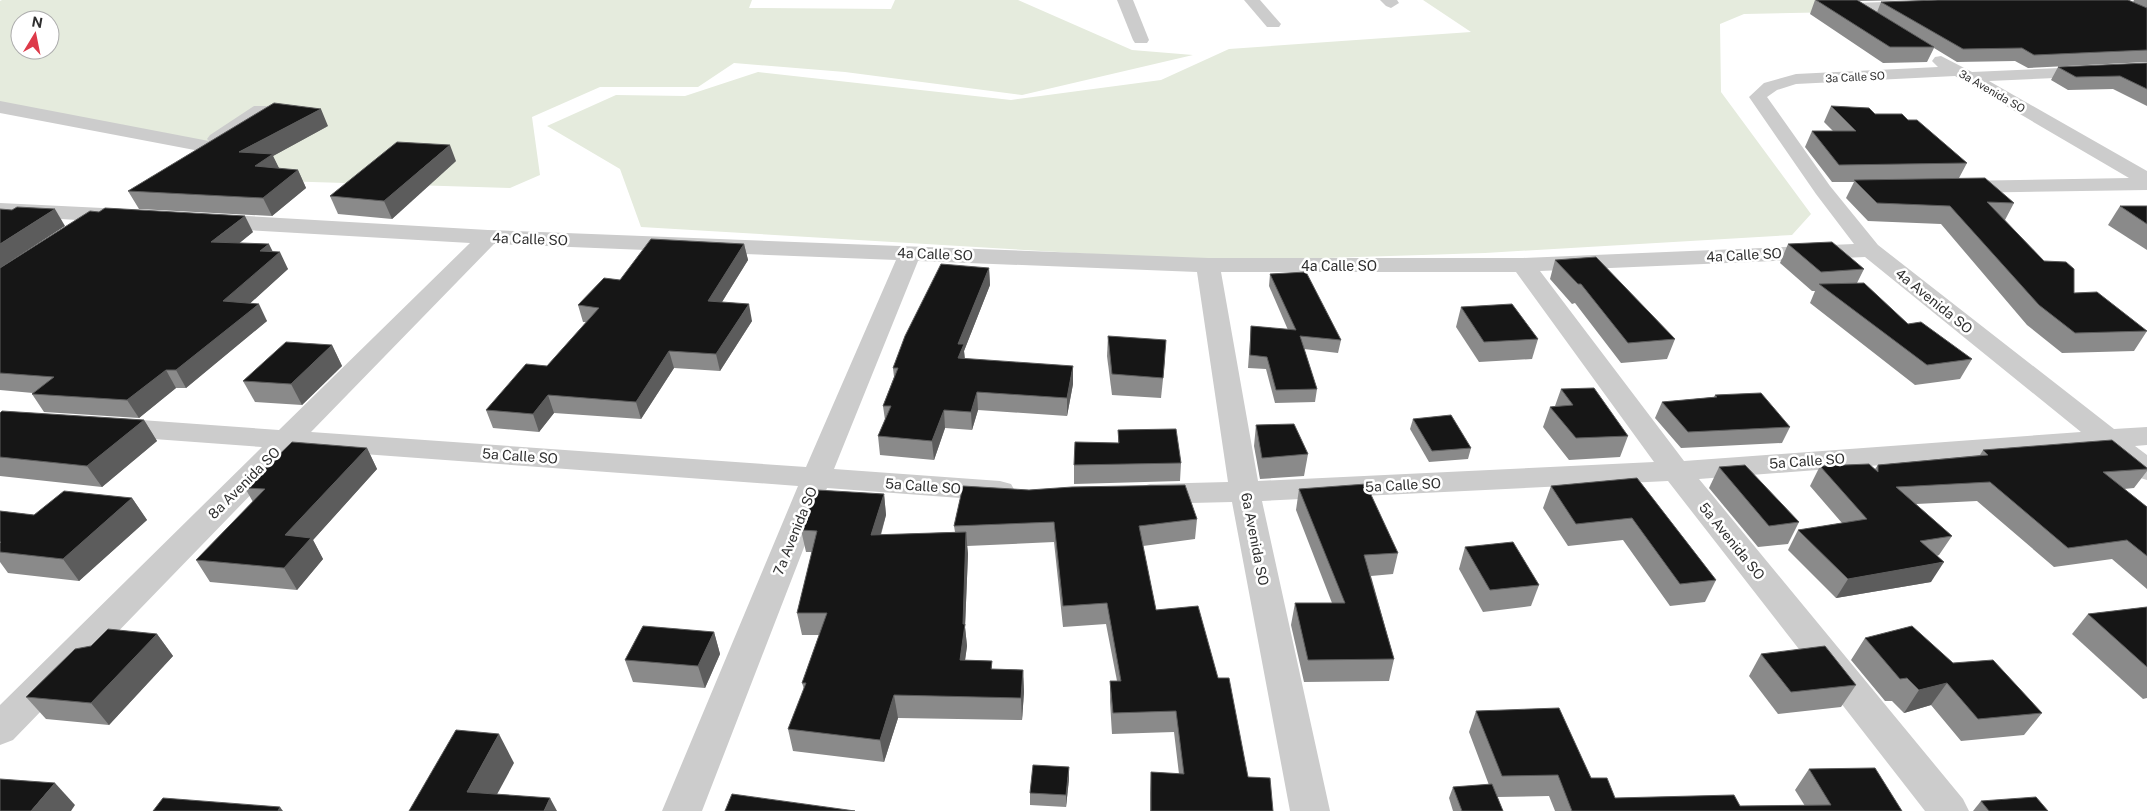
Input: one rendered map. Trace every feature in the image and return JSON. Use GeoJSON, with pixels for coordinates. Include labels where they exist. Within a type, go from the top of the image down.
{"type":"FeatureCollection","features":[{"type":"Feature","properties":{"kind":"street"},"geometry":{"type":"LineString","coordinates":[[1124,0],[1141,40]]}},
{"type":"Feature","properties":{"kind":"street"},"geometry":{"type":"LineString","coordinates":[[1252,0],[1272,24]]}},
{"type":"Feature","properties":{"kind":"street"},"geometry":{"type":"LineString","coordinates":[[1846,4],[1931,5]]}},
{"type":"Feature","properties":{"kind":"street"},"geometry":{"type":"LineString","coordinates":[[1846,4],[1877,23]]}},
{"type":"Feature","properties":{"kind":"street","name":"3a Avenida SO"},"geometry":{"type":"LineString","coordinates":[[1925,52],[2147,180]]}},
{"type":"Feature","properties":{"kind":"street","name":"3a Calle SO"},"geometry":{"type":"LineString","coordinates":[[1758,97],[1764,89],[1775,84],[1796,80],[2147,69]]}},
{"type":"Feature","properties":{"kind":"street","name":"4a Avenida SO"},"geometry":{"type":"LineString","coordinates":[[1758,97],[1823,190],[1870,250],[2147,470]]}},
{"type":"Feature","properties":{"kind":"street"},"geometry":{"type":"LineString","coordinates":[[0,107],[205,146]]}},
{"type":"Feature","properties":{"kind":"street"},"geometry":{"type":"LineString","coordinates":[[181,162],[261,110]]}},
{"type":"Feature","properties":{"kind":"street"},"geometry":{"type":"LineString","coordinates":[[1941,188],[2147,184]]}},
{"type":"Feature","properties":{"kind":"street"},"geometry":{"type":"LineString","coordinates":[[1823,190],[1852,189]]}},
{"type":"Feature","properties":{"kind":"street"},"geometry":{"type":"LineString","coordinates":[[75,231],[124,199]]}},
{"type":"Feature","properties":{"kind":"street"},"geometry":{"type":"LineString","coordinates":[[0,209],[140,217]]}},
{"type":"Feature","properties":{"kind":"street","name":"4a Calle SO"},"geometry":{"type":"LineString","coordinates":[[190,220],[488,237],[1208,265],[1523,265],[1870,250]]}},
{"type":"Feature","properties":{"kind":"street","name":"8a Avenida SO"},"geometry":{"type":"LineString","coordinates":[[0,729],[488,237]]}},
{"type":"Feature","properties":{"kind":"street","name":"7a Avenida SO"},"geometry":{"type":"LineString","coordinates":[[682,811],[816,478],[910,253]]}},
{"type":"Feature","properties":{"kind":"street","name":"6a Avenida SO"},"geometry":{"type":"LineString","coordinates":[[1208,265],[1245,492],[1310,811]]}},
{"type":"Feature","properties":{"kind":"street","name":"5a Avenida SO"},"geometry":{"type":"LineString","coordinates":[[1523,265],[1676,471],[1949,811]]}},
{"type":"Feature","properties":{"kind":"street","name":"5a Calle SO"},"geometry":{"type":"LineString","coordinates":[[89,426],[1028,493]]}},
{"type":"Feature","properties":{"kind":"street","name":"5a Calle SO"},"geometry":{"type":"LineString","coordinates":[[1126,495],[1245,492],[1676,471],[2147,436]]}},
{"type":"Feature","properties":{"kind":"shaded area"},"geometry":{"type":"Polygon","coordinates":[[[752,0],[749,8],[891,9],[895,0],[1018,0],[1132,50],[1193,55],[1022,95],[845,72],[734,63],[698,87],[600,87],[532,117],[540,175],[510,188],[149,177],[241,148],[0,102],[0,1],[752,0]]]}},
{"type":"Feature","properties":{"kind":"shaded area"},"geometry":{"type":"Polygon","coordinates":[[[1423,0],[1823,0],[1842,12],[1744,14],[1720,24],[1721,92],[1811,214],[1792,235],[1485,253],[1171,263],[1142,257],[641,227],[620,169],[547,126],[616,95],[685,96],[758,72],[1011,100],[1161,80],[1229,49],[1471,32],[1423,0]]]}},
{"type":"Feature","properties":{"kind":"building"},"geometry":{"type":"Polygon","coordinates":[[[1816,0],[1857,0],[1934,47],[1890,47],[1816,0]]]}},
{"type":"Feature","properties":{"kind":"building"},"geometry":{"type":"Polygon","coordinates":[[[1938,0],[2128,0],[2147,8],[2147,50],[2034,55],[2022,48],[1963,49],[1881,2],[1938,0]]]}},
{"type":"Feature","properties":{"kind":"building"},"geometry":{"type":"Polygon","coordinates":[[[2147,63],[2147,89],[2120,76],[2076,77],[2058,67],[2147,63]]]}},
{"type":"Feature","properties":{"kind":"building"},"geometry":{"type":"Polygon","coordinates":[[[274,103],[321,109],[239,152],[273,154],[255,166],[298,170],[263,198],[128,191],[274,103]]]}},
{"type":"Feature","properties":{"kind":"building"},"geometry":{"type":"Polygon","coordinates":[[[1831,106],[1869,108],[1875,114],[1902,114],[1908,120],[1917,120],[1967,163],[1839,165],[1812,131],[1856,131],[1831,106]]]}},
{"type":"Feature","properties":{"kind":"building"},"geometry":{"type":"Polygon","coordinates":[[[397,142],[450,145],[384,201],[330,196],[397,142]]]}},
{"type":"Feature","properties":{"kind":"building"},"geometry":{"type":"Polygon","coordinates":[[[1985,178],[2014,203],[1987,202],[2044,261],[2066,262],[2074,269],[2074,293],[2097,292],[2147,331],[2075,333],[2039,305],[1950,206],[1877,203],[1854,180],[1985,178]]]}},
{"type":"Feature","properties":{"kind":"building"},"geometry":{"type":"Polygon","coordinates":[[[2120,206],[2147,206],[2147,224],[2120,206]]]}},
{"type":"Feature","properties":{"kind":"building"},"geometry":{"type":"Polygon","coordinates":[[[17,207],[55,209],[0,244],[0,209],[12,210],[17,207]]]}},
{"type":"Feature","properties":{"kind":"building"},"geometry":{"type":"Polygon","coordinates":[[[105,208],[245,216],[211,242],[269,244],[260,251],[280,252],[223,301],[259,304],[176,370],[166,370],[127,400],[32,394],[54,377],[0,373],[0,268],[90,211],[99,212],[105,208]]]}},
{"type":"Feature","properties":{"kind":"building"},"geometry":{"type":"Polygon","coordinates":[[[651,239],[744,244],[708,301],[749,304],[716,354],[669,351],[636,402],[548,395],[533,414],[486,410],[526,364],[547,366],[599,308],[578,305],[604,278],[620,280],[651,239]]]}},
{"type":"Feature","properties":{"kind":"building"},"geometry":{"type":"Polygon","coordinates":[[[1832,242],[1864,269],[1821,272],[1788,244],[1832,242]]]}},
{"type":"Feature","properties":{"kind":"building"},"geometry":{"type":"Polygon","coordinates":[[[1596,257],[1675,339],[1628,343],[1581,284],[1578,284],[1555,260],[1596,257]]]}},
{"type":"Feature","properties":{"kind":"building"},"geometry":{"type":"Polygon","coordinates":[[[941,264],[989,268],[958,344],[964,344],[958,358],[1073,366],[1067,398],[977,392],[971,412],[944,410],[932,441],[878,436],[891,406],[883,406],[898,368],[893,368],[905,336],[941,264]]]}},
{"type":"Feature","properties":{"kind":"building"},"geometry":{"type":"Polygon","coordinates":[[[1306,272],[1341,340],[1300,336],[1317,389],[1276,390],[1267,357],[1250,355],[1251,326],[1296,330],[1270,274],[1306,272]]]}},
{"type":"Feature","properties":{"kind":"building"},"geometry":{"type":"Polygon","coordinates":[[[1864,283],[1908,324],[1921,322],[1972,359],[1927,365],[1819,284],[1864,283]]]}},
{"type":"Feature","properties":{"kind":"building"},"geometry":{"type":"Polygon","coordinates":[[[1512,304],[1538,339],[1484,342],[1461,307],[1512,304]]]}},
{"type":"Feature","properties":{"kind":"building"},"geometry":{"type":"Polygon","coordinates":[[[1108,336],[1166,340],[1163,378],[1112,374],[1108,336]]]}},
{"type":"Feature","properties":{"kind":"building"},"geometry":{"type":"Polygon","coordinates":[[[286,342],[332,345],[291,384],[243,381],[286,342]]]}},
{"type":"Feature","properties":{"kind":"building"},"geometry":{"type":"Polygon","coordinates":[[[1594,388],[1628,436],[1576,438],[1550,407],[1573,405],[1561,389],[1594,388]]]}},
{"type":"Feature","properties":{"kind":"building"},"geometry":{"type":"Polygon","coordinates":[[[1761,393],[1790,427],[1688,432],[1662,402],[1717,397],[1715,395],[1761,393]]]}},
{"type":"Feature","properties":{"kind":"building"},"geometry":{"type":"Polygon","coordinates":[[[2,411],[144,420],[87,466],[0,457],[0,413],[2,411]]]}},
{"type":"Feature","properties":{"kind":"building"},"geometry":{"type":"Polygon","coordinates":[[[1451,415],[1471,448],[1432,451],[1413,419],[1451,415]]]}},
{"type":"Feature","properties":{"kind":"building"},"geometry":{"type":"Polygon","coordinates":[[[1294,424],[1308,454],[1262,458],[1256,425],[1294,424]]]}},
{"type":"Feature","properties":{"kind":"building"},"geometry":{"type":"Polygon","coordinates":[[[1176,429],[1181,463],[1074,465],[1075,442],[1119,443],[1118,430],[1176,429]]]}},
{"type":"Feature","properties":{"kind":"building"},"geometry":{"type":"Polygon","coordinates":[[[2112,440],[2147,468],[2103,472],[2147,507],[2147,556],[2127,540],[2068,548],[1990,482],[1896,487],[1952,536],[1920,541],[1944,562],[1848,579],[1798,530],[1867,519],[1820,466],[1869,464],[1878,472],[1878,465],[1988,455],[1983,450],[2112,440]]]}},
{"type":"Feature","properties":{"kind":"building"},"geometry":{"type":"Polygon","coordinates":[[[292,442],[367,448],[285,535],[311,538],[284,568],[196,560],[265,489],[245,488],[292,442]]]}},
{"type":"Feature","properties":{"kind":"building"},"geometry":{"type":"Polygon","coordinates":[[[1745,465],[1799,522],[1769,526],[1719,467],[1745,465]]]}},
{"type":"Feature","properties":{"kind":"building"},"geometry":{"type":"Polygon","coordinates":[[[1637,478],[1716,580],[1680,584],[1632,518],[1576,524],[1551,486],[1637,478]]]}},
{"type":"Feature","properties":{"kind":"building"},"geometry":{"type":"Polygon","coordinates":[[[1366,484],[1398,553],[1364,555],[1394,659],[1308,660],[1295,603],[1345,603],[1299,489],[1366,484]]]}},
{"type":"Feature","properties":{"kind":"building"},"geometry":{"type":"Polygon","coordinates":[[[1185,485],[1197,519],[1139,526],[1156,610],[1198,606],[1218,678],[1229,678],[1248,777],[1270,778],[1273,811],[1151,811],[1151,772],[1184,774],[1176,711],[1113,713],[1110,681],[1121,681],[1107,603],[1063,606],[1054,522],[954,526],[963,486],[1029,490],[1072,487],[1185,485]]]}},
{"type":"Feature","properties":{"kind":"building"},"geometry":{"type":"Polygon","coordinates":[[[817,490],[884,494],[871,535],[966,532],[963,624],[965,624],[960,660],[992,661],[991,669],[1023,670],[1021,698],[894,695],[880,740],[788,729],[806,683],[802,683],[827,613],[797,613],[817,531],[801,530],[817,490]]]}},
{"type":"Feature","properties":{"kind":"building"},"geometry":{"type":"Polygon","coordinates":[[[64,491],[132,498],[63,559],[0,552],[0,511],[34,515],[64,491]]]}},
{"type":"Feature","properties":{"kind":"building"},"geometry":{"type":"Polygon","coordinates":[[[1513,542],[1539,585],[1490,590],[1465,547],[1513,542]]]}},
{"type":"Feature","properties":{"kind":"building"},"geometry":{"type":"Polygon","coordinates":[[[2147,607],[2147,667],[2088,614],[2147,607]]]}},
{"type":"Feature","properties":{"kind":"building"},"geometry":{"type":"Polygon","coordinates":[[[643,626],[714,632],[698,666],[625,660],[643,626]]]}},
{"type":"Feature","properties":{"kind":"building"},"geometry":{"type":"Polygon","coordinates":[[[1912,626],[1953,663],[1993,660],[2042,713],[1978,719],[1947,683],[1919,690],[1907,678],[1900,679],[1865,638],[1912,626]]]}},
{"type":"Feature","properties":{"kind":"building"},"geometry":{"type":"Polygon","coordinates":[[[108,629],[157,634],[91,703],[26,697],[75,649],[91,646],[108,629]]]}},
{"type":"Feature","properties":{"kind":"building"},"geometry":{"type":"Polygon","coordinates":[[[1825,646],[1856,685],[1791,692],[1761,654],[1825,646]]]}},
{"type":"Feature","properties":{"kind":"building"},"geometry":{"type":"Polygon","coordinates":[[[1559,708],[1591,778],[1607,778],[1615,798],[1734,795],[1740,806],[1831,805],[1809,769],[1875,768],[1902,811],[1572,811],[1558,775],[1502,776],[1476,711],[1559,708]]]}},
{"type":"Feature","properties":{"kind":"building"},"geometry":{"type":"Polygon","coordinates":[[[456,730],[499,734],[467,792],[550,798],[544,811],[409,811],[456,730]]]}},
{"type":"Feature","properties":{"kind":"building"},"geometry":{"type":"Polygon","coordinates":[[[1033,765],[1069,767],[1066,795],[1030,793],[1033,765]]]}},
{"type":"Feature","properties":{"kind":"building"},"geometry":{"type":"Polygon","coordinates":[[[0,779],[55,783],[31,811],[0,811],[0,779]]]}},
{"type":"Feature","properties":{"kind":"building"},"geometry":{"type":"Polygon","coordinates":[[[1492,784],[1503,811],[1462,811],[1453,787],[1492,784]]]}},
{"type":"Feature","properties":{"kind":"building"},"geometry":{"type":"Polygon","coordinates":[[[732,794],[855,811],[725,811],[732,794]]]}},
{"type":"Feature","properties":{"kind":"building"},"geometry":{"type":"Polygon","coordinates":[[[2036,797],[2048,811],[1989,811],[1981,801],[2036,797]]]}},
{"type":"Feature","properties":{"kind":"building"},"geometry":{"type":"Polygon","coordinates":[[[163,798],[280,807],[278,811],[153,811],[163,798]]]}}]}
